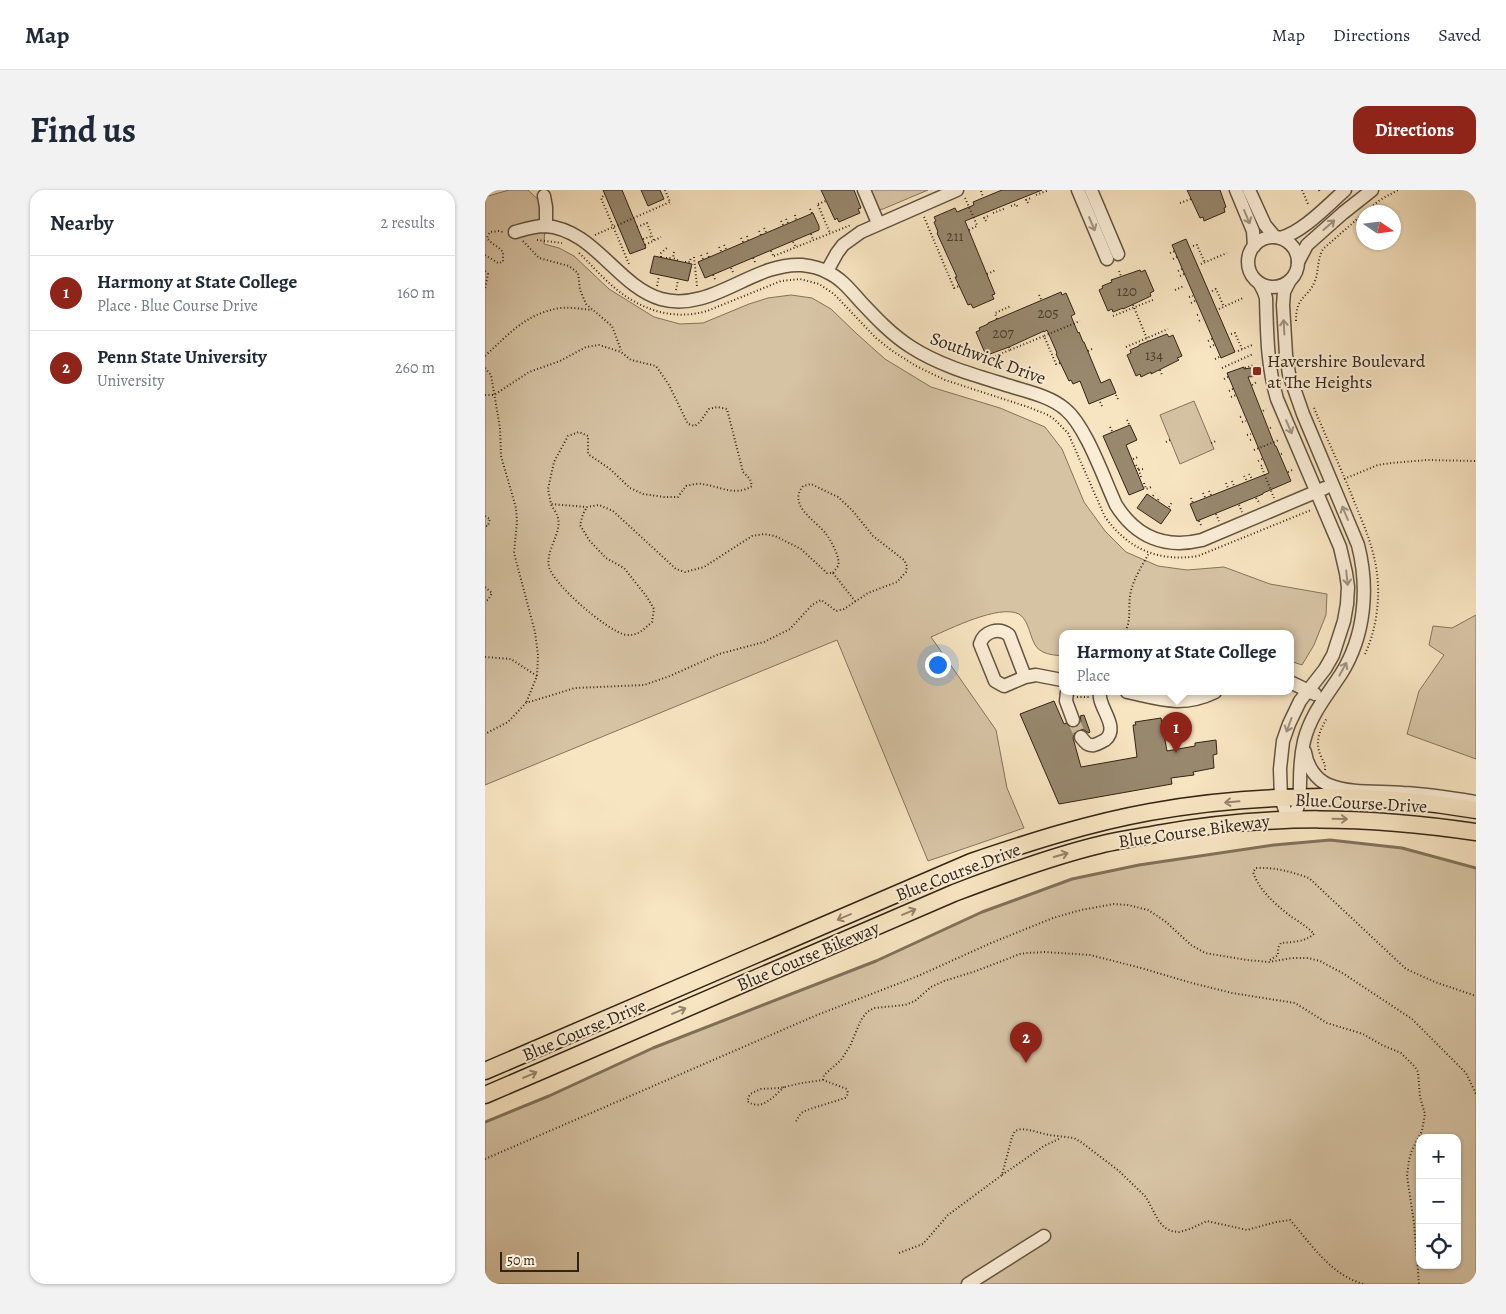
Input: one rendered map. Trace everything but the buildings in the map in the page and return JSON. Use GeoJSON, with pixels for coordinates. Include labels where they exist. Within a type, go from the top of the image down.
{"type":"FeatureCollection","features":[{"type":"Feature","properties":{"kind":"main road","name":"Blue Course Drive"},"geometry":{"type":"LineString","coordinates":[[485,1071],[971,862],[1064,832],[1151,812],[1228,802],[1281,798],[1387,800],[1476,810]]}},
{"type":"Feature","properties":{"kind":"main road","name":"Blue Course Drive"},"geometry":{"type":"LineString","coordinates":[[485,1095],[886,922],[1008,872],[1097,845],[1229,823],[1291,819],[1345,819],[1404,823],[1476,832]]}},
{"type":"Feature","properties":{"kind":"street"},"geometry":{"type":"LineString","coordinates":[[864,190],[878,223]]}},
{"type":"Feature","properties":{"kind":"street"},"geometry":{"type":"LineString","coordinates":[[1078,190],[1112,256],[1091,190]]}},
{"type":"Feature","properties":{"kind":"street"},"geometry":{"type":"LineString","coordinates":[[1236,190],[1253,231],[1254,246]]}},
{"type":"Feature","properties":{"kind":"street"},"geometry":{"type":"LineString","coordinates":[[1249,190],[1265,226],[1277,238],[1290,244],[1294,249],[1298,262]]}},
{"type":"Feature","properties":{"kind":"street"},"geometry":{"type":"LineString","coordinates":[[1345,190],[1300,229],[1290,235],[1268,238],[1254,246],[1250,252],[1248,266],[1250,273],[1265,292],[1267,348],[1272,381],[1277,398],[1334,531],[1344,559],[1347,587],[1344,621],[1333,655],[1325,669],[1300,701],[1283,741],[1280,769],[1281,798],[1285,810],[1291,819],[1298,808],[1304,742],[1309,724],[1316,709],[1349,659],[1358,632],[1364,602],[1363,573],[1359,552],[1351,528],[1303,414],[1289,374],[1286,355],[1284,292],[1296,273],[1298,262],[1307,246],[1343,213],[1372,190]]}},
{"type":"Feature","properties":{"kind":"street"},"geometry":{"type":"LineString","coordinates":[[827,271],[844,244],[861,232],[941,193],[961,194]]}},
{"type":"Feature","properties":{"kind":"street"},"geometry":{"type":"LineString","coordinates":[[544,196],[546,226]]}},
{"type":"Feature","properties":{"kind":"street","name":"Southwick Drive"},"geometry":{"type":"LineString","coordinates":[[514,234],[531,228],[546,226],[567,232],[584,242],[640,290],[661,299],[673,301],[697,300],[763,272],[787,266],[802,265],[827,271],[845,285],[889,331],[919,352],[954,368],[1042,397],[1065,409],[1074,418],[1082,431],[1116,505],[1123,516],[1133,527],[1161,541],[1175,544],[1202,540],[1333,484]]}},
{"type":"Feature","properties":{"kind":"street"},"geometry":{"type":"LineString","coordinates":[[1260,284],[1271,288],[1289,282]]}},
{"type":"Feature","properties":{"kind":"street"},"geometry":{"type":"LineString","coordinates":[[1025,677],[1036,675],[1059,679]]}},
{"type":"Feature","properties":{"kind":"street"},"geometry":{"type":"LineString","coordinates":[[1294,684],[1324,697]]}},
{"type":"Feature","properties":{"kind":"street"},"geometry":{"type":"LineString","coordinates":[[1071,695],[1066,701],[1073,720]]}},
{"type":"Feature","properties":{"kind":"street"},"geometry":{"type":"LineString","coordinates":[[1081,737],[1086,744],[1092,746],[1101,743],[1108,737],[1111,731],[1100,695]]}},
{"type":"Feature","properties":{"kind":"street"},"geometry":{"type":"LineString","coordinates":[[1143,695],[1174,701],[1190,701],[1209,695]]}},
{"type":"Feature","properties":{"kind":"street"},"geometry":{"type":"LineString","coordinates":[[1304,742],[1305,755],[1310,767],[1328,785],[1340,788],[1405,793],[1476,802]]}},
{"type":"Feature","properties":{"kind":"street"},"geometry":{"type":"LineString","coordinates":[[968,1284],[1044,1236]]}},
{"type":"Feature","properties":{"kind":"path"},"geometry":{"type":"LineString","coordinates":[[594,237],[596,234],[613,226],[670,203],[665,190],[661,192]]}},
{"type":"Feature","properties":{"kind":"path"},"geometry":{"type":"LineString","coordinates":[[1036,195],[1043,195],[1049,190]]}},
{"type":"Feature","properties":{"kind":"path"},"geometry":{"type":"LineString","coordinates":[[1302,190],[1308,204]]}},
{"type":"Feature","properties":{"kind":"path"},"geometry":{"type":"LineString","coordinates":[[1374,205],[1398,190]]}},
{"type":"Feature","properties":{"kind":"path"},"geometry":{"type":"LineString","coordinates":[[981,191],[983,197]]}},
{"type":"Feature","properties":{"kind":"path"},"geometry":{"type":"LineString","coordinates":[[961,194],[977,226],[969,230]]}},
{"type":"Feature","properties":{"kind":"path"},"geometry":{"type":"LineString","coordinates":[[603,196],[601,198],[610,215],[631,268]]}},
{"type":"Feature","properties":{"kind":"path"},"geometry":{"type":"LineString","coordinates":[[1028,203],[1027,200],[1031,198]]}},
{"type":"Feature","properties":{"kind":"path"},"geometry":{"type":"LineString","coordinates":[[1180,204],[1191,199]]}},
{"type":"Feature","properties":{"kind":"path"},"geometry":{"type":"LineString","coordinates":[[826,201],[818,205],[830,233]]}},
{"type":"Feature","properties":{"kind":"path"},"geometry":{"type":"LineString","coordinates":[[1011,206],[1016,204],[1018,208]]}},
{"type":"Feature","properties":{"kind":"path"},"geometry":{"type":"LineString","coordinates":[[993,213],[1006,208]]}},
{"type":"Feature","properties":{"kind":"path"},"geometry":{"type":"LineString","coordinates":[[810,209],[812,213]]}},
{"type":"Feature","properties":{"kind":"path"},"geometry":{"type":"LineString","coordinates":[[1000,211],[1001,215]]}},
{"type":"Feature","properties":{"kind":"path"},"geometry":{"type":"LineString","coordinates":[[795,216],[797,220]]}},
{"type":"Feature","properties":{"kind":"path"},"geometry":{"type":"LineString","coordinates":[[923,216],[954,288],[959,286]]}},
{"type":"Feature","properties":{"kind":"path"},"geometry":{"type":"LineString","coordinates":[[986,222],[984,218],[988,216]]}},
{"type":"Feature","properties":{"kind":"path"},"geometry":{"type":"LineString","coordinates":[[786,219],[788,223]]}},
{"type":"Feature","properties":{"kind":"path"},"geometry":{"type":"LineString","coordinates":[[1297,326],[1297,305],[1315,281],[1323,249],[1356,220]]}},
{"type":"Feature","properties":{"kind":"path"},"geometry":{"type":"LineString","coordinates":[[781,221],[783,225]]}},
{"type":"Feature","properties":{"kind":"path"},"geometry":{"type":"LineString","coordinates":[[637,227],[647,223],[654,241]]}},
{"type":"Feature","properties":{"kind":"path"},"geometry":{"type":"LineString","coordinates":[[771,251],[774,257],[853,224]]}},
{"type":"Feature","properties":{"kind":"path"},"geometry":{"type":"LineString","coordinates":[[764,228],[766,232]]}},
{"type":"Feature","properties":{"kind":"path"},"geometry":{"type":"LineString","coordinates":[[759,230],[761,235]]}},
{"type":"Feature","properties":{"kind":"path"},"geometry":{"type":"LineString","coordinates":[[485,255],[498,263],[503,262],[503,252],[497,246],[490,243],[487,238],[490,232],[499,231],[514,234],[539,258],[569,266],[578,273],[586,304],[612,326],[621,352]]}},
{"type":"Feature","properties":{"kind":"path"},"geometry":{"type":"LineString","coordinates":[[811,234],[813,240]]}},
{"type":"Feature","properties":{"kind":"path"},"geometry":{"type":"LineString","coordinates":[[643,239],[652,236]]}},
{"type":"Feature","properties":{"kind":"path"},"geometry":{"type":"LineString","coordinates":[[747,236],[749,240]]}},
{"type":"Feature","properties":{"kind":"path"},"geometry":{"type":"LineString","coordinates":[[645,245],[661,237]]}},
{"type":"Feature","properties":{"kind":"path"},"geometry":{"type":"LineString","coordinates":[[741,238],[743,242]]}},
{"type":"Feature","properties":{"kind":"path"},"geometry":{"type":"LineString","coordinates":[[537,240],[563,243]]}},
{"type":"Feature","properties":{"kind":"path"},"geometry":{"type":"LineString","coordinates":[[793,242],[796,247]]}},
{"type":"Feature","properties":{"kind":"path"},"geometry":{"type":"LineString","coordinates":[[935,244],[940,242]]}},
{"type":"Feature","properties":{"kind":"path"},"geometry":{"type":"LineString","coordinates":[[725,245],[726,249]]}},
{"type":"Feature","properties":{"kind":"path"},"geometry":{"type":"LineString","coordinates":[[1193,246],[1197,245],[1205,263]]}},
{"type":"Feature","properties":{"kind":"path"},"geometry":{"type":"LineString","coordinates":[[661,256],[661,253],[668,248]]}},
{"type":"Feature","properties":{"kind":"path"},"geometry":{"type":"LineString","coordinates":[[1170,253],[1175,251]]}},
{"type":"Feature","properties":{"kind":"path"},"geometry":{"type":"LineString","coordinates":[[577,252],[626,297],[656,312],[670,314],[701,313],[781,281],[800,279],[819,284],[834,294],[876,338],[897,355],[916,366],[945,380],[1040,411],[1054,418],[1068,433],[1105,517],[1122,537],[1149,553],[1169,558],[1198,556],[1308,511]]}},
{"type":"Feature","properties":{"kind":"path"},"geometry":{"type":"LineString","coordinates":[[673,258],[674,252]]}},
{"type":"Feature","properties":{"kind":"path"},"geometry":{"type":"LineString","coordinates":[[1201,264],[1227,253]]}},
{"type":"Feature","properties":{"kind":"path"},"geometry":{"type":"LineString","coordinates":[[701,255],[703,259]]}},
{"type":"Feature","properties":{"kind":"path"},"geometry":{"type":"LineString","coordinates":[[1173,259],[1177,256]]}},
{"type":"Feature","properties":{"kind":"path"},"geometry":{"type":"LineString","coordinates":[[685,262],[690,262],[693,257],[697,289]]}},
{"type":"Feature","properties":{"kind":"path"},"geometry":{"type":"LineString","coordinates":[[666,258],[673,258],[679,261]]}},
{"type":"Feature","properties":{"kind":"path"},"geometry":{"type":"LineString","coordinates":[[753,258],[756,264]]}},
{"type":"Feature","properties":{"kind":"path"},"geometry":{"type":"LineString","coordinates":[[731,268],[733,274]]}},
{"type":"Feature","properties":{"kind":"path"},"geometry":{"type":"LineString","coordinates":[[1178,271],[1182,269]]}},
{"type":"Feature","properties":{"kind":"path"},"geometry":{"type":"LineString","coordinates":[[987,274],[996,270]]}},
{"type":"Feature","properties":{"kind":"path"},"geometry":{"type":"LineString","coordinates":[[485,271],[488,274],[485,290]]}},
{"type":"Feature","properties":{"kind":"path"},"geometry":{"type":"LineString","coordinates":[[1119,271],[1121,276]]}},
{"type":"Feature","properties":{"kind":"path"},"geometry":{"type":"LineString","coordinates":[[1180,276],[1184,274]]}},
{"type":"Feature","properties":{"kind":"path"},"geometry":{"type":"LineString","coordinates":[[713,275],[716,281]]}},
{"type":"Feature","properties":{"kind":"path"},"geometry":{"type":"LineString","coordinates":[[657,286],[659,276]]}},
{"type":"Feature","properties":{"kind":"path"},"geometry":{"type":"LineString","coordinates":[[676,291],[678,280]]}},
{"type":"Feature","properties":{"kind":"path"},"geometry":{"type":"LineString","coordinates":[[1175,290],[1184,286]]}},
{"type":"Feature","properties":{"kind":"path"},"geometry":{"type":"LineString","coordinates":[[1211,291],[1216,289],[1223,307]]}},
{"type":"Feature","properties":{"kind":"path"},"geometry":{"type":"LineString","coordinates":[[1039,295],[1041,299]]}},
{"type":"Feature","properties":{"kind":"path"},"geometry":{"type":"LineString","coordinates":[[1189,297],[1193,296]]}},
{"type":"Feature","properties":{"kind":"path"},"geometry":{"type":"LineString","coordinates":[[1219,309],[1243,298]]}},
{"type":"Feature","properties":{"kind":"path"},"geometry":{"type":"LineString","coordinates":[[1113,316],[1133,306],[1155,299]]}},
{"type":"Feature","properties":{"kind":"path"},"geometry":{"type":"LineString","coordinates":[[1191,303],[1195,301]]}},
{"type":"Feature","properties":{"kind":"path"},"geometry":{"type":"LineString","coordinates":[[997,319],[995,313],[1011,306]]}},
{"type":"Feature","properties":{"kind":"path"},"geometry":{"type":"LineString","coordinates":[[1133,306],[1148,340]]}},
{"type":"Feature","properties":{"kind":"path"},"geometry":{"type":"LineString","coordinates":[[485,356],[521,323],[539,314],[561,308],[592,310]]}},
{"type":"Feature","properties":{"kind":"path"},"geometry":{"type":"LineString","coordinates":[[986,360],[1010,348],[1080,321]]}},
{"type":"Feature","properties":{"kind":"path"},"geometry":{"type":"LineString","coordinates":[[1126,347],[1148,340],[1168,329]]}},
{"type":"Feature","properties":{"kind":"path"},"geometry":{"type":"LineString","coordinates":[[1231,334],[1235,333],[1242,349]]}},
{"type":"Feature","properties":{"kind":"path"},"geometry":{"type":"LineString","coordinates":[[1044,336],[1056,364],[1060,363]]}},
{"type":"Feature","properties":{"kind":"path"},"geometry":{"type":"LineString","coordinates":[[1208,341],[1212,340]]}},
{"type":"Feature","properties":{"kind":"path"},"geometry":{"type":"LineString","coordinates":[[485,394],[494,396],[529,372],[560,361],[586,347],[599,345],[621,352],[631,360],[656,366],[669,385],[688,424],[695,426],[709,409],[717,407],[727,409],[743,472],[750,479],[752,486],[746,490],[726,490],[701,483],[686,486],[678,497],[643,494],[630,488],[610,469],[587,454],[587,436],[579,432],[568,436],[554,462],[548,489],[551,504],[558,516],[557,531],[548,559],[550,570],[558,582],[591,614],[613,629],[626,635],[639,633],[652,622],[654,609],[624,568],[606,558],[589,540],[580,525],[587,507]]}},
{"type":"Feature","properties":{"kind":"path"},"geometry":{"type":"LineString","coordinates":[[1210,346],[1214,345]]}},
{"type":"Feature","properties":{"kind":"path"},"geometry":{"type":"LineString","coordinates":[[1237,351],[1252,345]]}},
{"type":"Feature","properties":{"kind":"path"},"geometry":{"type":"LineString","coordinates":[[1088,351],[1092,349]]}},
{"type":"Feature","properties":{"kind":"path"},"geometry":{"type":"LineString","coordinates":[[1222,368],[1253,354]]}},
{"type":"Feature","properties":{"kind":"path"},"geometry":{"type":"LineString","coordinates":[[1215,359],[1219,357]]}},
{"type":"Feature","properties":{"kind":"path"},"geometry":{"type":"LineString","coordinates":[[1245,368],[1254,365]]}},
{"type":"Feature","properties":{"kind":"path"},"geometry":{"type":"LineString","coordinates":[[485,368],[491,375],[501,456],[516,508],[517,522],[514,553],[535,632],[537,655],[537,676],[526,702],[508,722],[485,734]]}},
{"type":"Feature","properties":{"kind":"path"},"geometry":{"type":"LineString","coordinates":[[1160,370],[1163,375]]}},
{"type":"Feature","properties":{"kind":"path"},"geometry":{"type":"LineString","coordinates":[[1224,379],[1228,377]]}},
{"type":"Feature","properties":{"kind":"path"},"geometry":{"type":"LineString","coordinates":[[1252,385],[1257,382]]}},
{"type":"Feature","properties":{"kind":"path"},"geometry":{"type":"LineString","coordinates":[[1229,391],[1233,389]]}},
{"type":"Feature","properties":{"kind":"path"},"geometry":{"type":"LineString","coordinates":[[1116,395],[1118,399]]}},
{"type":"Feature","properties":{"kind":"path"},"geometry":{"type":"LineString","coordinates":[[1231,397],[1236,395]]}},
{"type":"Feature","properties":{"kind":"path"},"geometry":{"type":"LineString","coordinates":[[1100,402],[1101,406]]}},
{"type":"Feature","properties":{"kind":"path"},"geometry":{"type":"LineString","coordinates":[[1312,404],[1351,495]]}},
{"type":"Feature","properties":{"kind":"path"},"geometry":{"type":"LineString","coordinates":[[1127,420],[1129,424]]}},
{"type":"Feature","properties":{"kind":"path"},"geometry":{"type":"LineString","coordinates":[[1110,427],[1112,431]]}},
{"type":"Feature","properties":{"kind":"path"},"geometry":{"type":"LineString","coordinates":[[1166,442],[1171,440]]}},
{"type":"Feature","properties":{"kind":"path"},"geometry":{"type":"LineString","coordinates":[[1254,450],[1279,440]]}},
{"type":"Feature","properties":{"kind":"path"},"geometry":{"type":"LineString","coordinates":[[1211,443],[1216,441]]}},
{"type":"Feature","properties":{"kind":"path"},"geometry":{"type":"LineString","coordinates":[[1133,459],[1138,457]]}},
{"type":"Feature","properties":{"kind":"path"},"geometry":{"type":"LineString","coordinates":[[1258,460],[1262,459]]}},
{"type":"Feature","properties":{"kind":"path"},"geometry":{"type":"LineString","coordinates":[[1347,478],[1378,465],[1391,463],[1427,460],[1476,461]]}},
{"type":"Feature","properties":{"kind":"path"},"geometry":{"type":"LineString","coordinates":[[1264,464],[1261,467],[1274,498]]}},
{"type":"Feature","properties":{"kind":"path"},"geometry":{"type":"LineString","coordinates":[[1136,465],[1141,477]]}},
{"type":"Feature","properties":{"kind":"path"},"geometry":{"type":"LineString","coordinates":[[1139,470],[1143,469]]}},
{"type":"Feature","properties":{"kind":"path"},"geometry":{"type":"LineString","coordinates":[[1288,472],[1292,470]]}},
{"type":"Feature","properties":{"kind":"path"},"geometry":{"type":"LineString","coordinates":[[1249,474],[1252,479]]}},
{"type":"Feature","properties":{"kind":"path"},"geometry":{"type":"LineString","coordinates":[[1244,476],[1247,481]]}},
{"type":"Feature","properties":{"kind":"path"},"geometry":{"type":"LineString","coordinates":[[1266,479],[1270,477]]}},
{"type":"Feature","properties":{"kind":"path"},"geometry":{"type":"LineString","coordinates":[[1232,481],[1234,486]]}},
{"type":"Feature","properties":{"kind":"path"},"geometry":{"type":"LineString","coordinates":[[1268,484],[1272,482]]}},
{"type":"Feature","properties":{"kind":"path"},"geometry":{"type":"LineString","coordinates":[[1143,483],[1146,489],[1151,487]]}},
{"type":"Feature","properties":{"kind":"path"},"geometry":{"type":"LineString","coordinates":[[1226,483],[1229,488]]}},
{"type":"Feature","properties":{"kind":"path"},"geometry":{"type":"LineString","coordinates":[[526,702],[575,688],[644,685],[670,676],[719,654],[764,642],[790,629],[812,605],[821,600],[836,611],[844,609],[868,593],[897,582],[906,572],[907,566],[904,560],[873,536],[853,510],[838,497],[821,488],[807,484],[800,490],[799,499],[803,511],[826,534],[835,551],[838,566],[833,573]]}},
{"type":"Feature","properties":{"kind":"path"},"geometry":{"type":"LineString","coordinates":[[1209,491],[1211,495]]}},
{"type":"Feature","properties":{"kind":"path"},"geometry":{"type":"LineString","coordinates":[[1203,493],[1205,497]]}},
{"type":"Feature","properties":{"kind":"path"},"geometry":{"type":"LineString","coordinates":[[1191,498],[1193,503]]}},
{"type":"Feature","properties":{"kind":"path"},"geometry":{"type":"LineString","coordinates":[[1257,498],[1260,504]]}},
{"type":"Feature","properties":{"kind":"path"},"geometry":{"type":"LineString","coordinates":[[1169,507],[1172,502]]}},
{"type":"Feature","properties":{"kind":"path"},"geometry":{"type":"LineString","coordinates":[[551,504],[587,507],[599,505],[613,511],[676,569],[685,572],[704,566],[752,536],[764,534],[775,536],[801,549],[827,573],[833,573]]}},
{"type":"Feature","properties":{"kind":"path"},"geometry":{"type":"LineString","coordinates":[[1239,505],[1242,512]]}},
{"type":"Feature","properties":{"kind":"path"},"geometry":{"type":"LineString","coordinates":[[1215,514],[1219,522]]}},
{"type":"Feature","properties":{"kind":"path"},"geometry":{"type":"LineString","coordinates":[[485,516],[490,519],[488,526],[485,526]]}},
{"type":"Feature","properties":{"kind":"path"},"geometry":{"type":"LineString","coordinates":[[1199,520],[1203,529]]}},
{"type":"Feature","properties":{"kind":"path"},"geometry":{"type":"LineString","coordinates":[[1127,630],[1133,584],[1149,553]]}},
{"type":"Feature","properties":{"kind":"path"},"geometry":{"type":"LineString","coordinates":[[833,573],[855,601]]}},
{"type":"Feature","properties":{"kind":"path"},"geometry":{"type":"LineString","coordinates":[[485,587],[492,593],[488,600],[485,601]]}},
{"type":"Feature","properties":{"kind":"path"},"geometry":{"type":"LineString","coordinates":[[485,657],[511,659],[537,676]]}},
{"type":"Feature","properties":{"kind":"path"},"geometry":{"type":"LineString","coordinates":[[1076,695],[1089,698],[1089,695]]}},
{"type":"Feature","properties":{"kind":"path"},"geometry":{"type":"LineString","coordinates":[[1269,962],[1277,955],[1277,948],[1281,943],[1310,938],[1314,934],[1267,895],[1256,880],[1253,872],[1256,868],[1267,867],[1309,878],[1406,970],[1476,996]]}},
{"type":"Feature","properties":{"kind":"path"},"geometry":{"type":"LineString","coordinates":[[485,1159],[817,1015],[918,976],[991,942],[1053,918],[1081,910],[1114,904],[1148,910],[1165,921],[1191,945],[1205,953],[1269,962],[1291,958],[1308,958],[1344,974],[1412,1019],[1466,1073],[1476,1094]]}},
{"type":"Feature","properties":{"kind":"path"},"geometry":{"type":"LineString","coordinates":[[823,1080],[824,1075],[841,1060],[867,1012],[874,1008],[905,1006],[944,980],[976,971],[1020,954],[1045,952],[1090,955],[1232,993],[1295,1003],[1327,1023],[1359,1033],[1401,1053],[1415,1066],[1419,1081],[1420,1098],[1425,1114],[1421,1131],[1409,1160],[1407,1176],[1414,1223],[1419,1284]]}},
{"type":"Feature","properties":{"kind":"path"},"geometry":{"type":"LineString","coordinates":[[784,1087],[767,1103],[755,1104],[747,1101],[750,1094],[755,1091],[784,1087],[802,1082],[823,1080],[847,1089],[847,1095],[838,1101],[801,1113],[795,1123]]}},
{"type":"Feature","properties":{"kind":"path"},"geometry":{"type":"LineString","coordinates":[[1001,1175],[1015,1131],[1021,1128],[1063,1138],[1074,1138],[1119,1171],[1147,1197],[1158,1220],[1171,1231],[1190,1229],[1207,1221],[1247,1230],[1290,1220],[1332,1267],[1345,1277],[1363,1284]]}},
{"type":"Feature","properties":{"kind":"path"},"geometry":{"type":"LineString","coordinates":[[899,1253],[923,1244],[948,1215],[1001,1175],[1044,1146],[1063,1138]]}},
{"type":"Feature","properties":{"kind":"shaded area"},"geometry":{"type":"Polygon","coordinates":[[[509,190],[528,190],[546,207],[544,244],[559,248],[574,256],[609,289],[654,317],[680,324],[703,323],[768,298],[791,295],[812,298],[831,309],[885,359],[931,387],[1000,408],[1045,427],[1062,449],[1084,502],[1105,531],[1126,552],[1158,566],[1187,570],[1224,567],[1270,584],[1327,594],[1326,615],[1314,645],[1302,665],[1294,662],[1294,630],[1059,630],[1059,656],[1048,654],[1038,649],[1023,618],[1019,614],[1010,612],[987,615],[931,637],[996,730],[1007,788],[1024,828],[928,861],[837,640],[485,785],[485,197],[509,190]]]}},
{"type":"Feature","properties":{"kind":"shaded area"},"geometry":{"type":"Polygon","coordinates":[[[870,190],[928,190],[878,210],[870,190]]]}},
{"type":"Feature","properties":{"kind":"shaded area"},"geometry":{"type":"Polygon","coordinates":[[[1194,401],[1214,449],[1180,464],[1160,415],[1194,401]]]}},
{"type":"Feature","properties":{"kind":"shaded area"},"geometry":{"type":"Polygon","coordinates":[[[1476,615],[1476,759],[1407,734],[1419,691],[1444,655],[1429,645],[1433,626],[1452,628],[1476,615]]]}},
{"type":"Feature","properties":{"kind":"shaded area"},"geometry":{"type":"Polygon","coordinates":[[[1330,840],[1402,848],[1476,868],[1476,1284],[485,1284],[485,1122],[549,1096],[653,1048],[876,961],[982,912],[1072,879],[1139,865],[1274,845],[1330,840]]]}},
{"type":"Feature","properties":{"kind":"waterway"},"geometry":{"type":"LineString","coordinates":[[485,1122],[549,1096],[653,1048],[876,961],[982,912],[1072,879],[1139,865],[1274,845],[1330,840],[1402,848],[1476,868]]}},
{"type":"Feature","properties":{"kind":"tunnel"},"geometry":{"type":"LineString","coordinates":[[1073,720],[1081,737]]}},
{"type":"Feature","properties":{"kind":"place","name":"Havershire Boulevard at The Heights"},"geometry":{"type":"Point","coordinates":[1257,371]}},
{"type":"Feature","properties":{"kind":"place","name":"Harmony at State College"},"geometry":{"type":"Point","coordinates":[1176,753]}},
{"type":"Feature","properties":{"kind":"place","name":"Penn State University"},"geometry":{"type":"Point","coordinates":[1026,1063]}}]}
